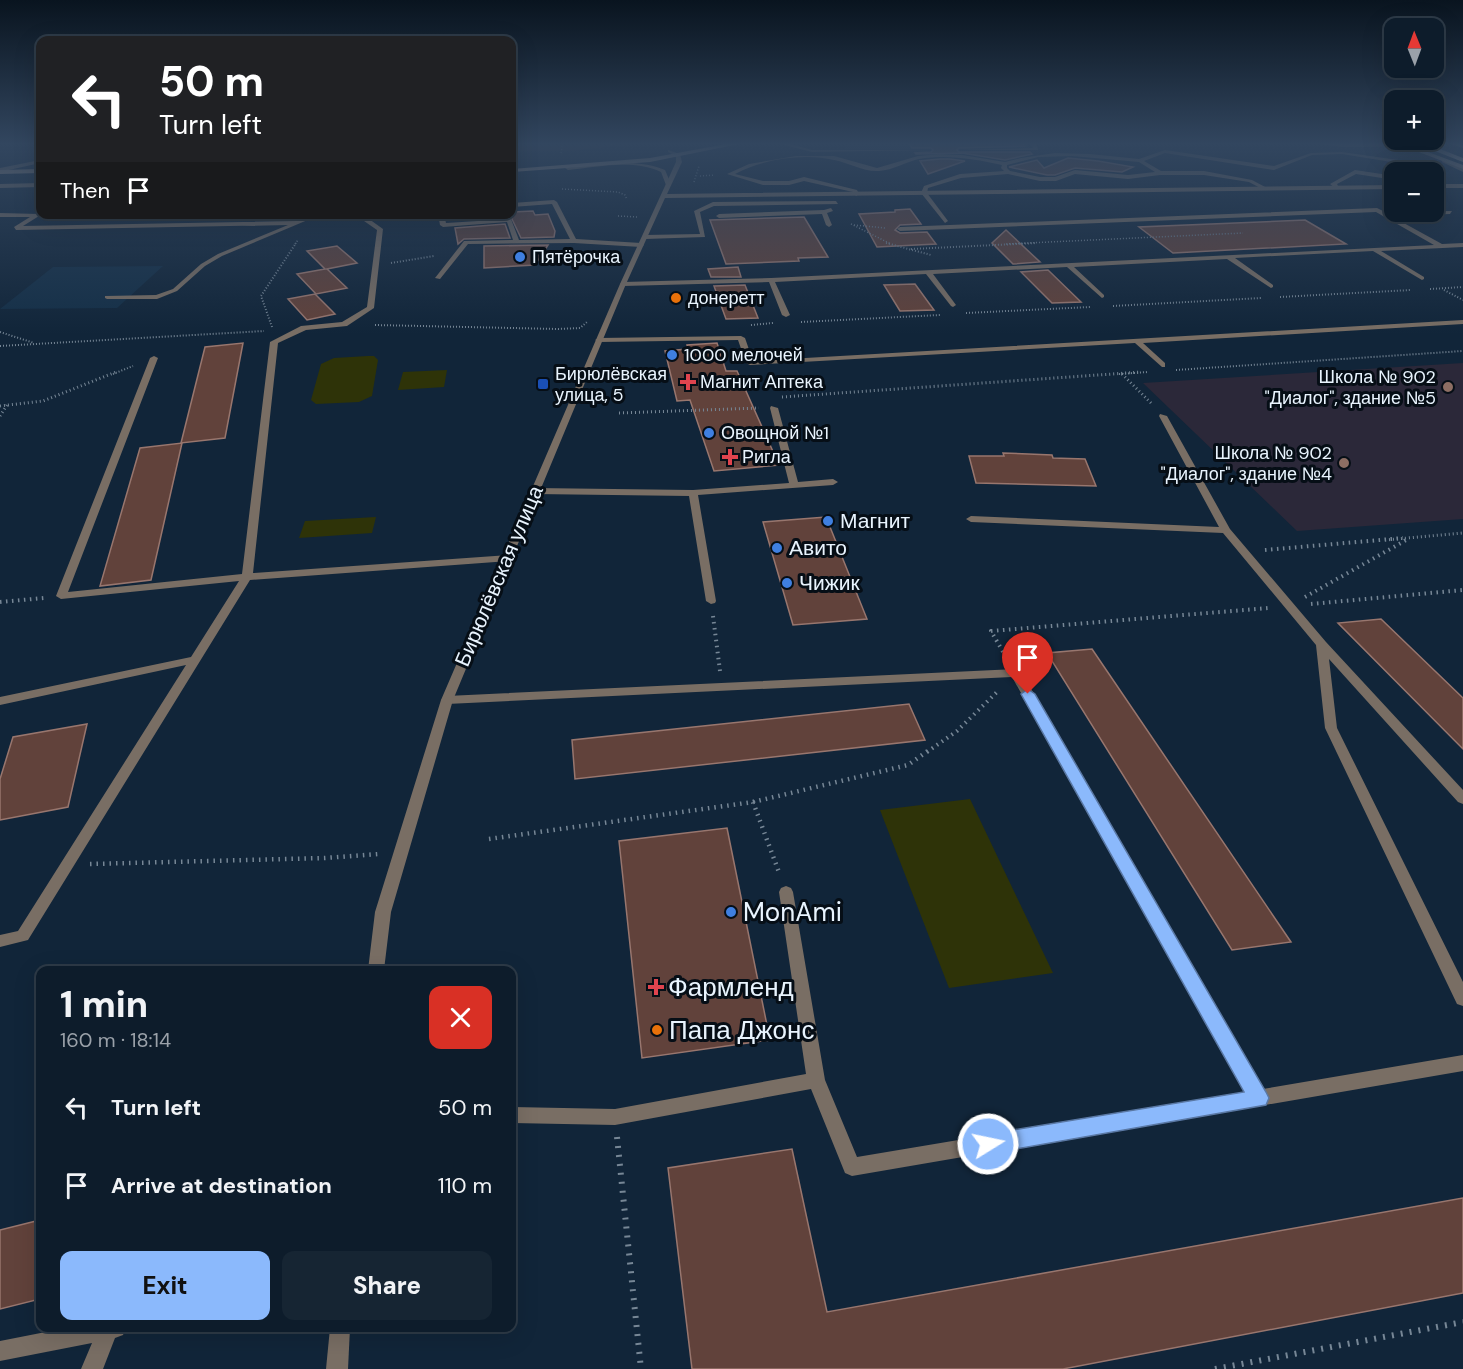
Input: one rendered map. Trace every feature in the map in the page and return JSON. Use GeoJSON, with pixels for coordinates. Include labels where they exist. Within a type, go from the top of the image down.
{"type":"FeatureCollection","features":[{"type":"Feature","properties":{"kind":"street"},"geometry":{"type":"LineString","coordinates":[[556,206],[574,241]]}},
{"type":"Feature","properties":{"kind":"street","name":"Бирюлёвская улица"},"geometry":{"type":"LineString","coordinates":[[376,966],[383,912],[399,852],[447,700],[509,558],[599,340],[659,206]]}},
{"type":"Feature","properties":{"kind":"street"},"geometry":{"type":"LineString","coordinates":[[438,278],[466,242],[643,241],[703,236],[697,210],[708,206]]}},
{"type":"Feature","properties":{"kind":"street"},"geometry":{"type":"LineString","coordinates":[[719,216],[824,213],[837,208],[837,206]]}},
{"type":"Feature","properties":{"kind":"street"},"geometry":{"type":"LineString","coordinates":[[934,206],[945,221]]}},
{"type":"Feature","properties":{"kind":"street"},"geometry":{"type":"LineString","coordinates":[[900,229],[1377,210],[1384,214]]}},
{"type":"Feature","properties":{"kind":"street"},"geometry":{"type":"LineString","coordinates":[[1444,212],[1450,212]]}},
{"type":"Feature","properties":{"kind":"street"},"geometry":{"type":"LineString","coordinates":[[824,213],[829,225]]}},
{"type":"Feature","properties":{"kind":"street"},"geometry":{"type":"LineString","coordinates":[[0,215],[36,214]]}},
{"type":"Feature","properties":{"kind":"street"},"geometry":{"type":"LineString","coordinates":[[36,215],[16,228],[298,223]]}},
{"type":"Feature","properties":{"kind":"street"},"geometry":{"type":"LineString","coordinates":[[107,297],[157,297],[175,290],[204,265],[220,255],[307,219]]}},
{"type":"Feature","properties":{"kind":"street"},"geometry":{"type":"LineString","coordinates":[[0,941],[23,936],[247,577],[274,342],[304,328],[344,324],[370,308],[380,229],[365,219]]}},
{"type":"Feature","properties":{"kind":"street"},"geometry":{"type":"LineString","coordinates":[[442,219],[443,225],[509,220],[516,241]]}},
{"type":"Feature","properties":{"kind":"street"},"geometry":{"type":"LineString","coordinates":[[1398,222],[1442,246]]}},
{"type":"Feature","properties":{"kind":"street"},"geometry":{"type":"LineString","coordinates":[[623,284],[771,280],[1463,245]]}},
{"type":"Feature","properties":{"kind":"street"},"geometry":{"type":"LineString","coordinates":[[1374,250],[1422,278]]}},
{"type":"Feature","properties":{"kind":"street"},"geometry":{"type":"LineString","coordinates":[[1229,257],[1270,286]]}},
{"type":"Feature","properties":{"kind":"street"},"geometry":{"type":"LineString","coordinates":[[1069,265],[1102,296]]}},
{"type":"Feature","properties":{"kind":"street"},"geometry":{"type":"LineString","coordinates":[[928,272],[953,305]]}},
{"type":"Feature","properties":{"kind":"street"},"geometry":{"type":"LineString","coordinates":[[771,280],[786,315]]}},
{"type":"Feature","properties":{"kind":"street"},"geometry":{"type":"LineString","coordinates":[[599,340],[741,338],[750,363],[1463,322]]}},
{"type":"Feature","properties":{"kind":"street"},"geometry":{"type":"LineString","coordinates":[[1137,340],[1162,369]]}},
{"type":"Feature","properties":{"kind":"street"},"geometry":{"type":"LineString","coordinates":[[154,358],[61,596],[247,577],[509,558]]}},
{"type":"Feature","properties":{"kind":"street"},"geometry":{"type":"LineString","coordinates":[[774,408],[794,484]]}},
{"type":"Feature","properties":{"kind":"street"},"geometry":{"type":"LineString","coordinates":[[1163,416],[1226,530],[1322,644],[1463,799]]}},
{"type":"Feature","properties":{"kind":"street"},"geometry":{"type":"LineString","coordinates":[[535,491],[693,493],[833,482]]}},
{"type":"Feature","properties":{"kind":"street"},"geometry":{"type":"LineString","coordinates":[[693,493],[711,601]]}},
{"type":"Feature","properties":{"kind":"street"},"geometry":{"type":"LineString","coordinates":[[971,519],[1226,530]]}},
{"type":"Feature","properties":{"kind":"street"},"geometry":{"type":"LineString","coordinates":[[1322,644],[1331,728],[1463,999]]}},
{"type":"Feature","properties":{"kind":"street"},"geometry":{"type":"LineString","coordinates":[[0,701],[194,660]]}},
{"type":"Feature","properties":{"kind":"street"},"geometry":{"type":"LineString","coordinates":[[447,700],[1016,673],[1259,1098]]}},
{"type":"Feature","properties":{"kind":"street"},"geometry":{"type":"LineString","coordinates":[[786,892],[816,1080],[852,1167],[1461,1066]]}},
{"type":"Feature","properties":{"kind":"street"},"geometry":{"type":"LineString","coordinates":[[516,1115],[615,1117],[816,1080]]}},
{"type":"Feature","properties":{"kind":"street"},"geometry":{"type":"LineString","coordinates":[[0,1351],[97,1332]]}},
{"type":"Feature","properties":{"kind":"street"},"geometry":{"type":"LineString","coordinates":[[92,1369],[110,1332]]}},
{"type":"Feature","properties":{"kind":"street"},"geometry":{"type":"LineString","coordinates":[[337,1369],[340,1332]]}},
{"type":"Feature","properties":{"kind":"path"},"geometry":{"type":"LineString","coordinates":[[618,216],[639,217]]}},
{"type":"Feature","properties":{"kind":"path"},"geometry":{"type":"LineString","coordinates":[[900,229],[851,224],[886,243],[933,255]]}},
{"type":"Feature","properties":{"kind":"path"},"geometry":{"type":"LineString","coordinates":[[911,249],[1252,233]]}},
{"type":"Feature","properties":{"kind":"path"},"geometry":{"type":"LineString","coordinates":[[0,346],[273,330],[261,296],[299,238]]}},
{"type":"Feature","properties":{"kind":"path"},"geometry":{"type":"LineString","coordinates":[[375,266],[458,253]]}},
{"type":"Feature","properties":{"kind":"path"},"geometry":{"type":"LineString","coordinates":[[1422,278],[1463,300]]}},
{"type":"Feature","properties":{"kind":"path"},"geometry":{"type":"LineString","coordinates":[[344,324],[558,329],[580,327],[590,321]]}},
{"type":"Feature","properties":{"kind":"path"},"geometry":{"type":"LineString","coordinates":[[0,332],[38,344]]}},
{"type":"Feature","properties":{"kind":"path"},"geometry":{"type":"LineString","coordinates":[[619,413],[774,408],[782,396],[1122,374],[1162,369],[1463,351]]}},
{"type":"Feature","properties":{"kind":"path"},"geometry":{"type":"LineString","coordinates":[[0,406],[44,401],[154,358]]}},
{"type":"Feature","properties":{"kind":"path"},"geometry":{"type":"LineString","coordinates":[[1122,374],[1163,416]]}},
{"type":"Feature","properties":{"kind":"path"},"geometry":{"type":"LineString","coordinates":[[0,416],[7,405]]}},
{"type":"Feature","properties":{"kind":"path"},"geometry":{"type":"LineString","coordinates":[[1244,552],[1463,533]]}},
{"type":"Feature","properties":{"kind":"path"},"geometry":{"type":"LineString","coordinates":[[1289,606],[1409,538]]}},
{"type":"Feature","properties":{"kind":"path"},"geometry":{"type":"LineString","coordinates":[[489,839],[753,802],[908,765],[957,731],[1016,673],[991,631],[1463,590]]}},
{"type":"Feature","properties":{"kind":"path"},"geometry":{"type":"LineString","coordinates":[[0,602],[61,596]]}},
{"type":"Feature","properties":{"kind":"path"},"geometry":{"type":"LineString","coordinates":[[711,601],[722,688]]}},
{"type":"Feature","properties":{"kind":"path"},"geometry":{"type":"LineString","coordinates":[[753,802],[786,892]]}},
{"type":"Feature","properties":{"kind":"path"},"geometry":{"type":"LineString","coordinates":[[66,865],[325,858],[399,852]]}},
{"type":"Feature","properties":{"kind":"path"},"geometry":{"type":"LineString","coordinates":[[615,1117],[641,1369]]}},
{"type":"Feature","properties":{"kind":"path"},"geometry":{"type":"LineString","coordinates":[[1215,1369],[1463,1322]]}},
{"type":"Feature","properties":{"kind":"shaded area"},"geometry":{"type":"Polygon","coordinates":[[[163,266],[117,308],[0,309],[53,267],[163,266]]]}},
{"type":"Feature","properties":{"kind":"shaded area","name":"Школа № 902 \"Диалог\", здание №4"},"geometry":{"type":"Polygon","coordinates":[[[1463,363],[1463,519],[1297,531],[1143,383],[1463,363]]]}},
{"type":"Feature","properties":{"kind":"green space"},"geometry":{"type":"Polygon","coordinates":[[[374,356],[378,360],[372,396],[359,402],[316,404],[311,400],[321,364],[334,358],[374,356]]]}},
{"type":"Feature","properties":{"kind":"green space"},"geometry":{"type":"Polygon","coordinates":[[[447,370],[444,387],[398,390],[403,372],[447,370]]]}},
{"type":"Feature","properties":{"kind":"green space"},"geometry":{"type":"Polygon","coordinates":[[[376,517],[372,533],[299,538],[305,521],[376,517]]]}},
{"type":"Feature","properties":{"kind":"green space"},"geometry":{"type":"Polygon","coordinates":[[[970,799],[1053,973],[949,988],[880,810],[970,799]]]}},
{"type":"Feature","properties":{"kind":"building"},"geometry":{"type":"Polygon","coordinates":[[[910,209],[921,224],[900,225],[895,230],[900,233],[927,232],[936,244],[877,247],[859,214],[895,212],[895,210],[910,209]]]}},
{"type":"Feature","properties":{"kind":"building"},"geometry":{"type":"Polygon","coordinates":[[[533,211],[535,215],[548,214],[555,231],[554,237],[521,238],[512,219],[516,219],[516,212],[533,211]]]}},
{"type":"Feature","properties":{"kind":"building"},"geometry":{"type":"Polygon","coordinates":[[[804,217],[828,257],[798,258],[799,261],[726,264],[710,220],[804,217]]]}},
{"type":"Feature","properties":{"kind":"building"},"geometry":{"type":"Polygon","coordinates":[[[1305,220],[1346,244],[1173,253],[1139,227],[1305,220]]]}},
{"type":"Feature","properties":{"kind":"building"},"geometry":{"type":"Polygon","coordinates":[[[505,224],[510,238],[464,239],[458,244],[455,228],[505,224]]]}},
{"type":"Feature","properties":{"kind":"building"},"geometry":{"type":"Polygon","coordinates":[[[1006,230],[1040,262],[1013,264],[992,243],[1006,230]]]}},
{"type":"Feature","properties":{"kind":"building"},"geometry":{"type":"Polygon","coordinates":[[[548,245],[535,265],[484,268],[484,246],[548,245]]]}},
{"type":"Feature","properties":{"kind":"building"},"geometry":{"type":"Polygon","coordinates":[[[337,246],[357,263],[327,269],[347,288],[316,294],[297,274],[325,269],[307,251],[337,246]]]}},
{"type":"Feature","properties":{"kind":"building"},"geometry":{"type":"Polygon","coordinates":[[[738,267],[741,277],[711,277],[708,269],[738,267]]]}},
{"type":"Feature","properties":{"kind":"building"},"geometry":{"type":"Polygon","coordinates":[[[1048,270],[1081,302],[1052,303],[1021,272],[1048,270]]]}},
{"type":"Feature","properties":{"kind":"building"},"geometry":{"type":"Polygon","coordinates":[[[915,284],[934,310],[900,311],[884,285],[915,284]]]}},
{"type":"Feature","properties":{"kind":"building"},"geometry":{"type":"Polygon","coordinates":[[[745,285],[758,318],[726,319],[714,286],[745,285]]]}},
{"type":"Feature","properties":{"kind":"building"},"geometry":{"type":"Polygon","coordinates":[[[315,294],[335,314],[307,320],[288,299],[315,294]]]}},
{"type":"Feature","properties":{"kind":"building"},"geometry":{"type":"Polygon","coordinates":[[[243,343],[225,438],[181,443],[205,347],[243,343]]]}},
{"type":"Feature","properties":{"kind":"building"},"geometry":{"type":"Polygon","coordinates":[[[717,343],[726,371],[737,371],[779,465],[714,471],[690,400],[677,401],[665,351],[688,349],[687,345],[717,343]]]}},
{"type":"Feature","properties":{"kind":"building"},"geometry":{"type":"Polygon","coordinates":[[[182,443],[151,580],[100,586],[140,448],[182,443]]]}},
{"type":"Feature","properties":{"kind":"building"},"geometry":{"type":"Polygon","coordinates":[[[1003,453],[1085,459],[1096,486],[976,483],[969,456],[1004,456],[1003,453]]]}},
{"type":"Feature","properties":{"kind":"building"},"geometry":{"type":"Polygon","coordinates":[[[826,517],[867,619],[793,625],[763,522],[826,517]]]}},
{"type":"Feature","properties":{"kind":"building"},"geometry":{"type":"Polygon","coordinates":[[[1381,619],[1463,698],[1463,749],[1338,623],[1381,619]]]}},
{"type":"Feature","properties":{"kind":"building"},"geometry":{"type":"Polygon","coordinates":[[[1092,649],[1291,942],[1232,950],[1047,653],[1092,649]]]}},
{"type":"Feature","properties":{"kind":"building"},"geometry":{"type":"Polygon","coordinates":[[[909,704],[925,740],[575,779],[572,740],[909,704]]]}},
{"type":"Feature","properties":{"kind":"building"},"geometry":{"type":"Polygon","coordinates":[[[87,724],[68,807],[0,820],[0,779],[13,737],[87,724]]]}},
{"type":"Feature","properties":{"kind":"building"},"geometry":{"type":"Polygon","coordinates":[[[727,828],[770,1040],[642,1058],[619,841],[727,828]]]}},
{"type":"Feature","properties":{"kind":"building"},"geometry":{"type":"Polygon","coordinates":[[[792,1149],[827,1312],[1463,1198],[1463,1293],[1063,1369],[692,1369],[668,1168],[792,1149]]]}},
{"type":"Feature","properties":{"kind":"building"},"geometry":{"type":"Polygon","coordinates":[[[36,1221],[36,1300],[0,1309],[0,1230],[36,1221]]]}},
{"type":"Feature","properties":{"kind":"place","name":"Пятёрочка"},"geometry":{"type":"Point","coordinates":[520,257]}},
{"type":"Feature","properties":{"kind":"place","name":"донеретт"},"geometry":{"type":"Point","coordinates":[676,298]}},
{"type":"Feature","properties":{"kind":"place","name":"1000 мелочей"},"geometry":{"type":"Point","coordinates":[672,355]}},
{"type":"Feature","properties":{"kind":"place","name":"Магнит Аптека"},"geometry":{"type":"Point","coordinates":[688,382]}},
{"type":"Feature","properties":{"kind":"place","name":"Бирюлёвская улица, 5"},"geometry":{"type":"Point","coordinates":[543,384]}},
{"type":"Feature","properties":{"kind":"place","name":"Школа № 902 \"Диалог\", здание №5"},"geometry":{"type":"Point","coordinates":[1448,387]}},
{"type":"Feature","properties":{"kind":"place","name":"Овощной №1"},"geometry":{"type":"Point","coordinates":[709,433]}},
{"type":"Feature","properties":{"kind":"place","name":"Ригла"},"geometry":{"type":"Point","coordinates":[730,457]}},
{"type":"Feature","properties":{"kind":"place","name":"Школа № 902 \"Диалог\", здание №4"},"geometry":{"type":"Point","coordinates":[1344,463]}},
{"type":"Feature","properties":{"kind":"place","name":"Магнит"},"geometry":{"type":"Point","coordinates":[828,521]}},
{"type":"Feature","properties":{"kind":"place","name":"Авито"},"geometry":{"type":"Point","coordinates":[777,548]}},
{"type":"Feature","properties":{"kind":"place","name":"Чижик"},"geometry":{"type":"Point","coordinates":[787,583]}},
{"type":"Feature","properties":{"kind":"place","name":"MonAmi"},"geometry":{"type":"Point","coordinates":[731,912]}},
{"type":"Feature","properties":{"kind":"place","name":"Фармленд"},"geometry":{"type":"Point","coordinates":[656,987]}},
{"type":"Feature","properties":{"kind":"place","name":"Папа Джонс"},"geometry":{"type":"Point","coordinates":[657,1030]}},
{"type":"Feature","properties":{"kind":"route"},"geometry":{"type":"LineString","coordinates":[[988,1144],[1259,1098],[1028,694]]}}]}
